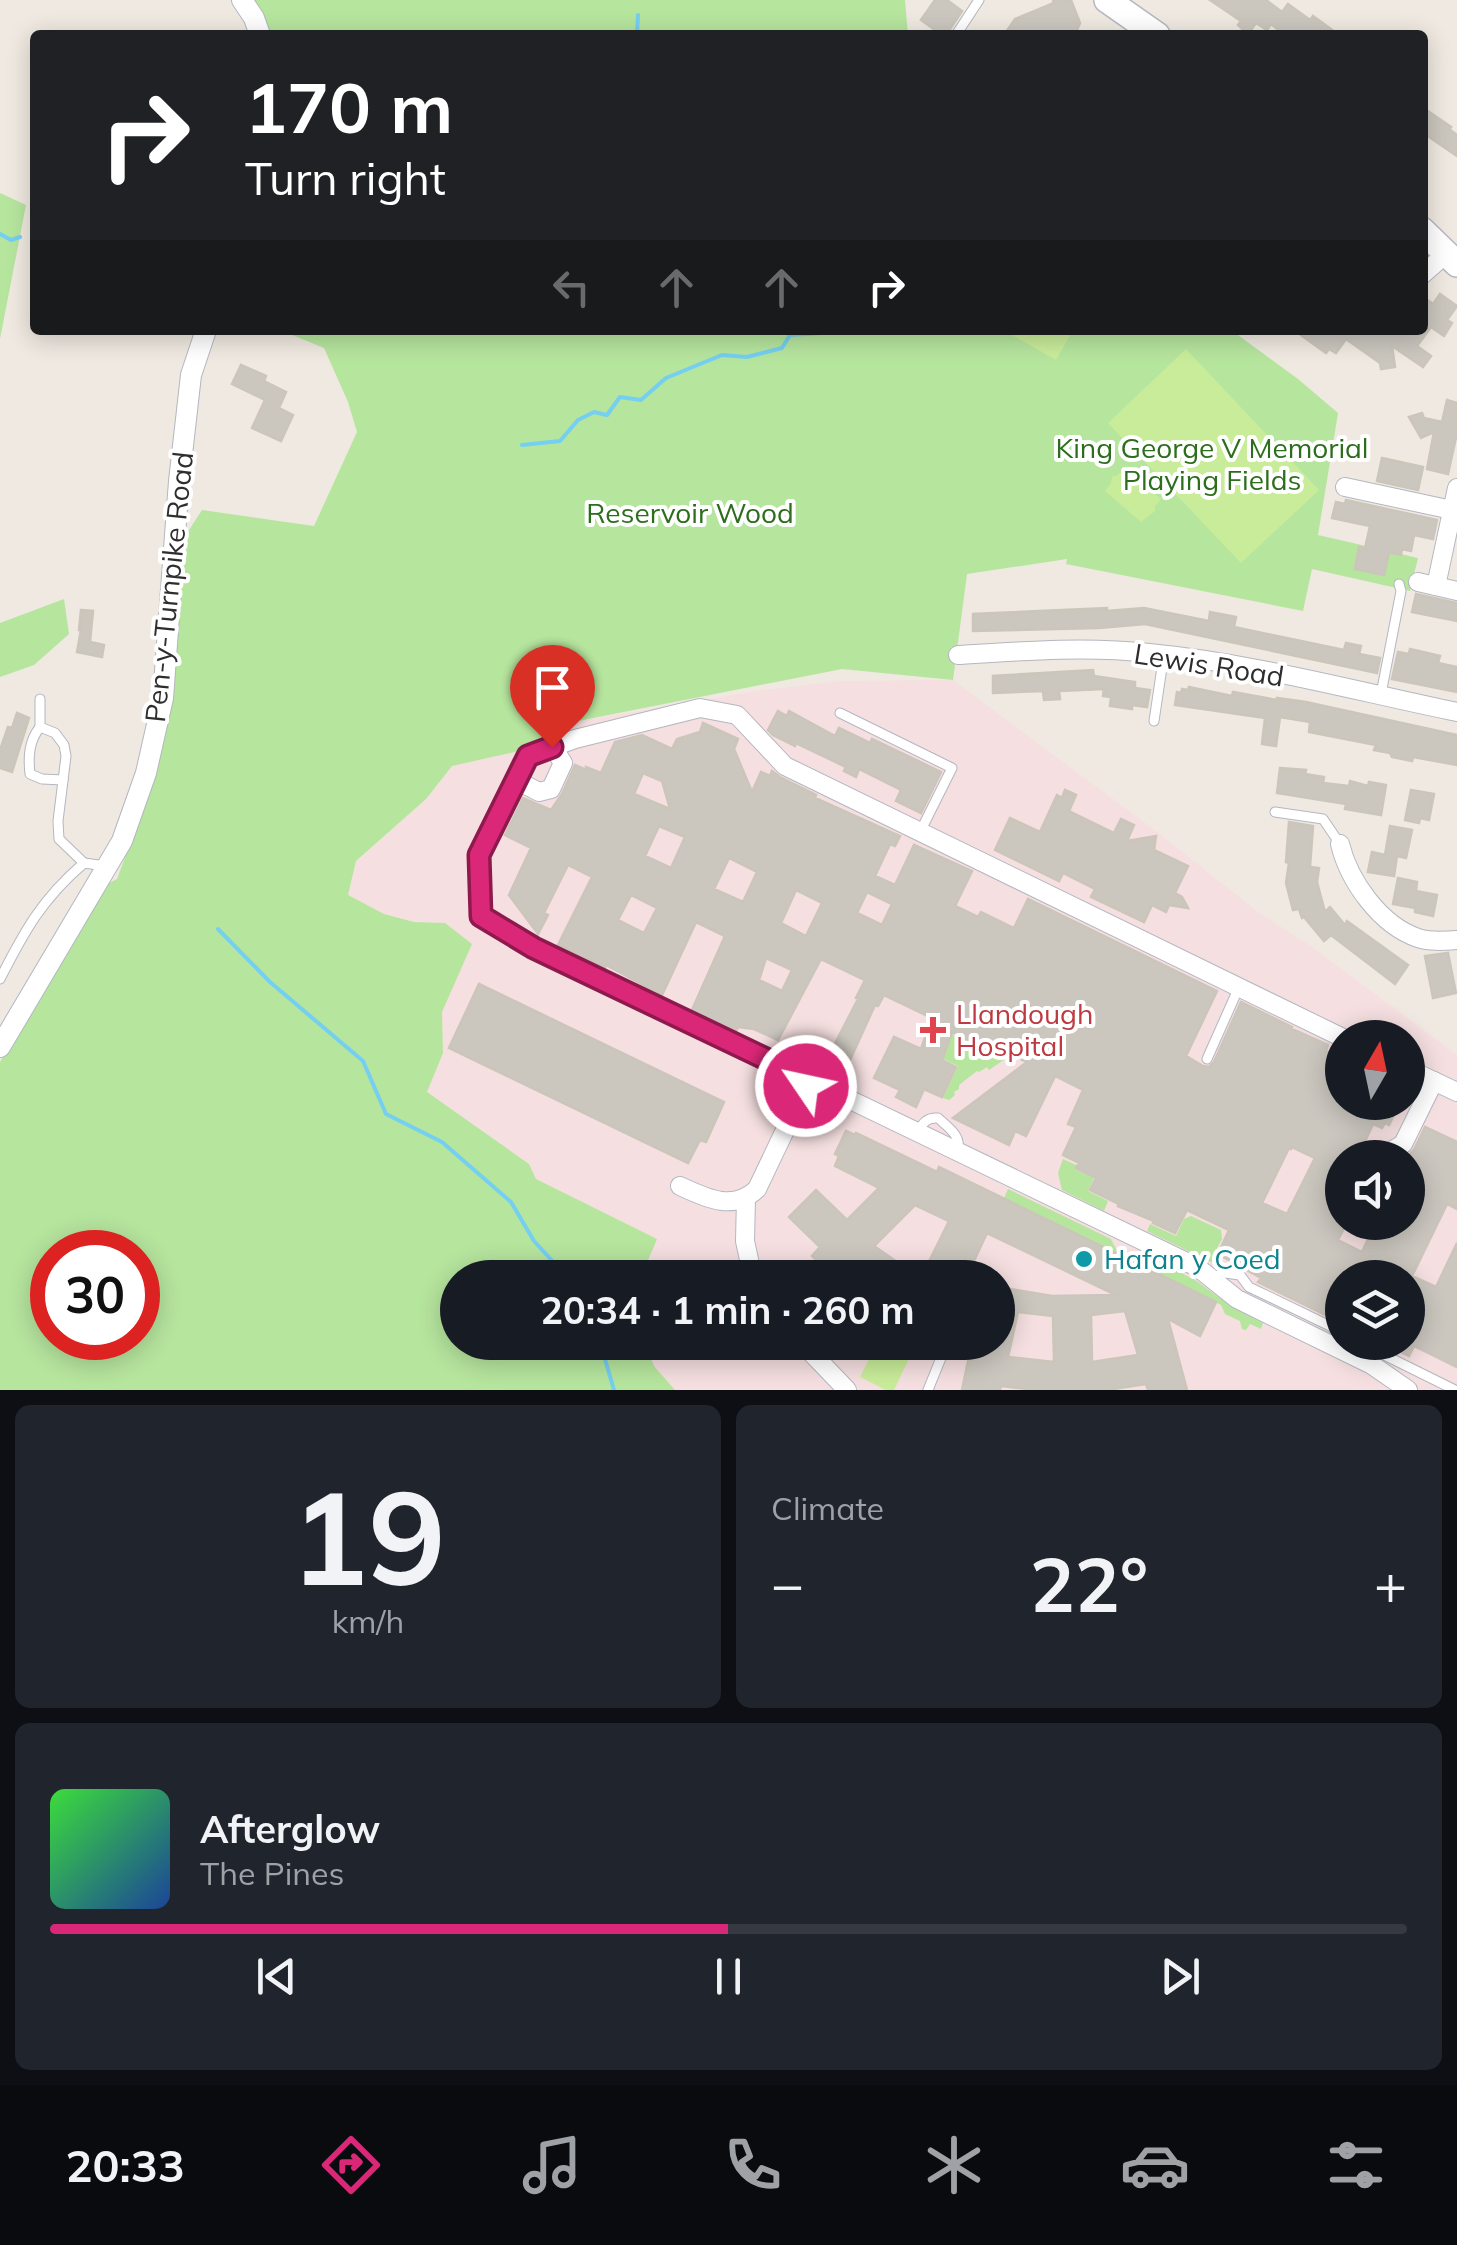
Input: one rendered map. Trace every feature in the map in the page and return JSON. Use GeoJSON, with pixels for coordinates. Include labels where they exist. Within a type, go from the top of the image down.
{"type":"FeatureCollection","features":[{"type":"Feature","properties":{"kind":"main road"},"geometry":{"type":"LineString","coordinates":[[1107,0],[1150,30]]}},
{"type":"Feature","properties":{"kind":"main road"},"geometry":{"type":"LineString","coordinates":[[1428,236],[1452,259]]}},
{"type":"Feature","properties":{"kind":"street"},"geometry":{"type":"LineString","coordinates":[[242,0],[258,30]]}},
{"type":"Feature","properties":{"kind":"street"},"geometry":{"type":"LineString","coordinates":[[1428,272],[1452,259]]}},
{"type":"Feature","properties":{"kind":"street","name":"Pen-y-Turnpike Road"},"geometry":{"type":"LineString","coordinates":[[0,1047],[122,840],[146,774],[162,698],[191,375],[204,335]]}},
{"type":"Feature","properties":{"kind":"street"},"geometry":{"type":"LineString","coordinates":[[1344,487],[1452,510]]}},
{"type":"Feature","properties":{"kind":"street"},"geometry":{"type":"LineString","coordinates":[[1457,488],[1452,510],[1418,584],[1457,591]]}},
{"type":"Feature","properties":{"kind":"street","name":"Lewis Road"},"geometry":{"type":"LineString","coordinates":[[958,655],[1063,650],[1164,654],[1457,712]]}},
{"type":"Feature","properties":{"kind":"street"},"geometry":{"type":"LineString","coordinates":[[1325,1029],[784,766],[737,715],[719,711],[700,708],[576,738],[528,756],[479,855],[481,916],[534,948],[1197,1267],[1237,1299],[1372,1365],[1408,1390]]}},
{"type":"Feature","properties":{"kind":"street"},"geometry":{"type":"LineString","coordinates":[[516,780],[539,792],[551,788],[563,763],[552,747]]}},
{"type":"Feature","properties":{"kind":"street"},"geometry":{"type":"LineString","coordinates":[[1340,844],[1362,895],[1383,915],[1416,937],[1457,940]]}},
{"type":"Feature","properties":{"kind":"street"},"geometry":{"type":"LineString","coordinates":[[1425,1077],[1457,1092]]}},
{"type":"Feature","properties":{"kind":"street"},"geometry":{"type":"LineString","coordinates":[[680,1186],[722,1202],[746,1198],[757,1188],[810,1080]]}},
{"type":"Feature","properties":{"kind":"street"},"geometry":{"type":"LineString","coordinates":[[1405,1140],[1434,1081]]}},
{"type":"Feature","properties":{"kind":"street"},"geometry":{"type":"LineString","coordinates":[[746,1198],[744,1240],[749,1260]]}},
{"type":"Feature","properties":{"kind":"street"},"geometry":{"type":"LineString","coordinates":[[818,1360],[846,1390]]}},
{"type":"Feature","properties":{"kind":"lane"},"geometry":{"type":"LineString","coordinates":[[959,30],[979,0]]}},
{"type":"Feature","properties":{"kind":"lane"},"geometry":{"type":"LineString","coordinates":[[1381,696],[1401,591],[1418,584]]}},
{"type":"Feature","properties":{"kind":"lane"},"geometry":{"type":"LineString","coordinates":[[1154,721],[1164,654]]}},
{"type":"Feature","properties":{"kind":"lane"},"geometry":{"type":"LineString","coordinates":[[40,699],[40,727],[30,747],[30,774],[42,780],[63,780]]}},
{"type":"Feature","properties":{"kind":"lane"},"geometry":{"type":"LineString","coordinates":[[840,713],[952,768],[920,832]]}},
{"type":"Feature","properties":{"kind":"lane"},"geometry":{"type":"LineString","coordinates":[[40,727],[55,733],[66,756],[58,822],[60,838],[84,863],[107,866]]}},
{"type":"Feature","properties":{"kind":"lane"},"geometry":{"type":"LineString","coordinates":[[1275,812],[1323,819],[1340,844]]}},
{"type":"Feature","properties":{"kind":"lane"},"geometry":{"type":"LineString","coordinates":[[0,980],[28,925],[61,882],[84,863]]}},
{"type":"Feature","properties":{"kind":"lane"},"geometry":{"type":"LineString","coordinates":[[1206,1059],[1239,987]]}},
{"type":"Feature","properties":{"kind":"lane"},"geometry":{"type":"LineString","coordinates":[[1212,1278],[1226,1272],[1240,1275],[1249,1287],[1325,1324]]}},
{"type":"Feature","properties":{"kind":"lane"},"geometry":{"type":"LineString","coordinates":[[928,1390],[941,1360]]}},
{"type":"Feature","properties":{"kind":"lane"},"geometry":{"type":"LineString","coordinates":[[1394,1360],[1455,1390]]}},
{"type":"Feature","properties":{"kind":"shaded area","name":"Llandough Hospital"},"geometry":{"type":"Polygon","coordinates":[[[953,680],[1258,912],[1410,1020],[1325,1020],[1325,1120],[1425,1120],[1425,1031],[1457,1055],[1457,1390],[675,1390],[652,1360],[1015,1360],[1015,1260],[648,1260],[656,1239],[536,1179],[529,1164],[427,1092],[443,1053],[445,923],[414,922],[384,914],[348,895],[356,862],[426,799],[452,766],[550,744],[568,723],[841,681],[953,680]]]}},
{"type":"Feature","properties":{"kind":"green space"},"geometry":{"type":"Polygon","coordinates":[[[241,0],[905,0],[908,30],[258,30],[241,0]]]}},
{"type":"Feature","properties":{"kind":"green space"},"geometry":{"type":"Polygon","coordinates":[[[0,193],[26,205],[0,339],[0,193]]]}},
{"type":"Feature","properties":{"kind":"green space"},"geometry":{"type":"Polygon","coordinates":[[[292,335],[1238,335],[1338,413],[1318,535],[1418,558],[1410,591],[1312,569],[1303,611],[1066,564],[1067,559],[967,574],[953,680],[842,669],[568,723],[550,744],[452,766],[426,799],[356,861],[348,895],[384,914],[414,922],[445,923],[472,944],[442,1012],[443,1053],[427,1092],[529,1164],[536,1179],[657,1239],[648,1260],[440,1260],[440,1360],[652,1360],[675,1390],[0,1390],[0,1062],[107,884],[117,879],[157,771],[187,533],[202,510],[314,526],[357,432],[324,348],[292,335]]]}},
{"type":"Feature","properties":{"kind":"green space"},"geometry":{"type":"Polygon","coordinates":[[[1012,335],[1070,335],[1056,360],[1012,335]]]}},
{"type":"Feature","properties":{"kind":"green space","name":"King George V Memorial Playing Fields"},"geometry":{"type":"Polygon","coordinates":[[[1186,349],[1319,490],[1241,563],[1108,423],[1186,349]]]}},
{"type":"Feature","properties":{"kind":"green space"},"geometry":{"type":"Polygon","coordinates":[[[1124,468],[1161,499],[1155,511],[1141,522],[1105,491],[1112,477],[1124,468]]]}},
{"type":"Feature","properties":{"kind":"green space"},"geometry":{"type":"Polygon","coordinates":[[[64,599],[69,634],[34,665],[0,677],[0,623],[64,599]]]}},
{"type":"Feature","properties":{"kind":"green space"},"geometry":{"type":"Polygon","coordinates":[[[952,1034],[1005,1059],[989,1070],[987,1067],[977,1071],[959,1085],[949,1100],[943,1098],[958,1066],[939,1057],[952,1034]]]}},
{"type":"Feature","properties":{"kind":"green space"},"geometry":{"type":"Polygon","coordinates":[[[1063,1159],[1094,1178],[1088,1191],[1108,1201],[1104,1211],[1062,1190],[1058,1173],[1063,1159]]]}},
{"type":"Feature","properties":{"kind":"green space"},"geometry":{"type":"Polygon","coordinates":[[[1008,1189],[1111,1239],[1119,1255],[1009,1202],[1004,1198],[1008,1189]]]}},
{"type":"Feature","properties":{"kind":"green space"},"geometry":{"type":"Polygon","coordinates":[[[1191,1216],[1221,1230],[1222,1239],[1214,1254],[1220,1258],[1218,1261],[1211,1262],[1147,1231],[1150,1224],[1176,1236],[1184,1219],[1191,1216]]]}},
{"type":"Feature","properties":{"kind":"green space"},"geometry":{"type":"Polygon","coordinates":[[[1166,1265],[1263,1323],[1261,1329],[1250,1324],[1242,1329],[1240,1321],[1225,1314],[1221,1305],[1148,1268],[1166,1265]]]}},
{"type":"Feature","properties":{"kind":"green space"},"geometry":{"type":"Polygon","coordinates":[[[868,1360],[908,1360],[894,1390],[860,1377],[868,1360]]]}},
{"type":"Feature","properties":{"kind":"building"},"geometry":{"type":"Polygon","coordinates":[[[935,0],[947,0],[962,11],[949,30],[935,30],[921,20],[935,0]]]}},
{"type":"Feature","properties":{"kind":"building"},"geometry":{"type":"Polygon","coordinates":[[[1053,0],[1071,0],[1080,23],[1077,30],[1007,30],[1015,19],[1054,3],[1053,0]]]}},
{"type":"Feature","properties":{"kind":"building"},"geometry":{"type":"Polygon","coordinates":[[[1210,0],[1266,0],[1282,12],[1288,4],[1332,30],[1279,30],[1271,24],[1267,30],[1256,23],[1251,30],[1244,30],[1238,25],[1241,21],[1210,0]]]}},
{"type":"Feature","properties":{"kind":"building"},"geometry":{"type":"Polygon","coordinates":[[[1428,111],[1457,135],[1457,156],[1428,136],[1428,111]]]}},
{"type":"Feature","properties":{"kind":"building"},"geometry":{"type":"Polygon","coordinates":[[[1440,294],[1457,306],[1447,320],[1452,323],[1444,336],[1431,327],[1428,331],[1428,300],[1433,304],[1440,294]]]}},
{"type":"Feature","properties":{"kind":"building"},"geometry":{"type":"Polygon","coordinates":[[[1301,335],[1425,335],[1417,346],[1431,356],[1423,367],[1392,346],[1395,367],[1381,369],[1380,363],[1346,339],[1336,353],[1329,349],[1326,353],[1301,335]]]}},
{"type":"Feature","properties":{"kind":"building"},"geometry":{"type":"Polygon","coordinates":[[[241,365],[266,376],[264,381],[286,392],[279,408],[293,415],[281,441],[252,428],[265,400],[232,384],[241,365]]]}},
{"type":"Feature","properties":{"kind":"building"},"geometry":{"type":"Polygon","coordinates":[[[1447,400],[1457,403],[1457,433],[1448,474],[1427,469],[1434,432],[1421,438],[1409,417],[1422,413],[1424,418],[1442,422],[1447,400]]]}},
{"type":"Feature","properties":{"kind":"building"},"geometry":{"type":"Polygon","coordinates":[[[1382,458],[1423,467],[1418,490],[1377,481],[1382,458]]]}},
{"type":"Feature","properties":{"kind":"building"},"geometry":{"type":"Polygon","coordinates":[[[1346,500],[1437,520],[1433,539],[1414,535],[1411,551],[1402,549],[1401,555],[1389,552],[1384,575],[1355,569],[1359,547],[1365,548],[1370,526],[1332,518],[1336,502],[1345,504],[1346,500]]]}},
{"type":"Feature","properties":{"kind":"building"},"geometry":{"type":"Polygon","coordinates":[[[1416,594],[1457,603],[1457,621],[1412,612],[1416,594]]]}},
{"type":"Feature","properties":{"kind":"building"},"geometry":{"type":"Polygon","coordinates":[[[1144,608],[1209,621],[1210,612],[1236,617],[1234,627],[1344,650],[1346,643],[1361,646],[1359,654],[1380,658],[1377,673],[1145,624],[973,631],[973,614],[1144,608]]]}},
{"type":"Feature","properties":{"kind":"building"},"geometry":{"type":"Polygon","coordinates":[[[81,610],[93,611],[90,642],[104,645],[102,657],[77,652],[81,610]]]}},
{"type":"Feature","properties":{"kind":"building"},"geometry":{"type":"Polygon","coordinates":[[[1410,649],[1440,656],[1438,663],[1457,667],[1457,692],[1392,679],[1398,652],[1409,654],[1410,649]]]}},
{"type":"Feature","properties":{"kind":"building"},"geometry":{"type":"Polygon","coordinates":[[[1093,670],[1094,676],[1135,682],[1135,688],[1150,690],[1147,707],[1110,706],[1111,697],[1103,696],[1104,689],[1059,691],[1060,699],[1044,700],[1043,691],[993,693],[993,676],[1093,670]]]}},
{"type":"Feature","properties":{"kind":"building"},"geometry":{"type":"Polygon","coordinates":[[[1189,687],[1232,696],[1233,692],[1306,702],[1457,735],[1457,765],[1392,757],[1390,753],[1374,750],[1376,745],[1309,732],[1310,722],[1280,717],[1276,746],[1262,744],[1265,718],[1175,705],[1177,692],[1189,687]]]}},
{"type":"Feature","properties":{"kind":"building"},"geometry":{"type":"Polygon","coordinates":[[[778,711],[787,716],[789,711],[835,736],[839,728],[870,743],[872,739],[941,772],[921,813],[896,801],[901,790],[859,769],[856,777],[844,771],[846,767],[773,735],[768,730],[778,711]]]}},
{"type":"Feature","properties":{"kind":"building"},"geometry":{"type":"Polygon","coordinates":[[[17,713],[29,718],[12,772],[0,768],[0,750],[17,713]]]}},
{"type":"Feature","properties":{"kind":"building"},"geometry":{"type":"Polygon","coordinates":[[[703,723],[738,739],[734,749],[752,792],[761,772],[770,776],[772,771],[816,795],[815,798],[900,836],[895,846],[890,844],[875,876],[895,885],[914,845],[972,871],[955,906],[978,917],[981,912],[1014,928],[1028,899],[1217,991],[1186,1056],[1203,1066],[1214,1062],[1241,1002],[1325,1044],[1325,1120],[1391,1120],[1382,1128],[1373,1124],[1366,1140],[1325,1140],[1325,1240],[1338,1240],[1362,1252],[1368,1240],[1425,1240],[1425,1140],[1419,1140],[1425,1127],[1457,1142],[1457,1209],[1447,1204],[1420,1260],[1325,1260],[1325,1315],[1258,1282],[1261,1278],[1218,1254],[1229,1230],[1187,1210],[1175,1233],[1090,1190],[1096,1178],[1076,1168],[1079,1163],[1063,1155],[1076,1127],[1068,1124],[1083,1090],[1055,1076],[1026,1136],[1015,1131],[1009,1145],[953,1118],[1027,1062],[952,1032],[942,1060],[956,1067],[942,1097],[924,1089],[916,1107],[896,1097],[900,1090],[874,1078],[894,1037],[921,1049],[932,1018],[884,995],[875,1005],[844,1073],[825,1063],[865,980],[821,959],[778,1040],[754,1029],[738,1027],[736,1031],[692,1010],[725,936],[696,922],[662,995],[558,945],[592,877],[568,865],[538,934],[509,895],[531,848],[505,835],[523,798],[551,810],[575,765],[601,773],[615,742],[642,735],[672,749],[677,739],[700,732],[703,723]],[[643,773],[634,794],[670,809],[662,781],[643,773]],[[659,826],[645,856],[671,868],[685,837],[659,826]],[[729,858],[714,889],[743,902],[757,872],[729,858]],[[796,890],[781,923],[806,936],[822,903],[796,890]],[[867,892],[857,913],[882,925],[892,904],[867,892]],[[631,895],[618,920],[644,933],[657,908],[631,895]],[[766,958],[759,980],[782,991],[792,970],[766,958]],[[1291,1149],[1262,1203],[1287,1214],[1315,1158],[1291,1149]]]}},
{"type":"Feature","properties":{"kind":"building"},"geometry":{"type":"Polygon","coordinates":[[[1280,768],[1306,770],[1305,774],[1324,777],[1323,783],[1386,785],[1381,815],[1345,809],[1346,804],[1277,793],[1280,768]]]}},
{"type":"Feature","properties":{"kind":"building"},"geometry":{"type":"Polygon","coordinates":[[[1065,790],[1076,795],[1069,811],[1114,833],[1121,819],[1134,825],[1127,841],[1156,836],[1154,850],[1188,866],[1175,893],[1188,908],[1169,905],[1166,912],[1152,905],[1144,922],[1091,897],[1095,889],[1063,873],[1059,881],[995,850],[1010,818],[1040,832],[1057,795],[1062,798],[1065,790]]]}},
{"type":"Feature","properties":{"kind":"building"},"geometry":{"type":"Polygon","coordinates":[[[1411,790],[1434,794],[1429,820],[1405,820],[1411,790]]]}},
{"type":"Feature","properties":{"kind":"building"},"geometry":{"type":"Polygon","coordinates":[[[1289,822],[1313,826],[1310,867],[1319,868],[1317,882],[1325,912],[1330,907],[1345,925],[1347,921],[1408,965],[1395,984],[1331,935],[1324,941],[1302,918],[1299,909],[1293,910],[1286,883],[1289,822]]]}},
{"type":"Feature","properties":{"kind":"building"},"geometry":{"type":"Polygon","coordinates":[[[1390,826],[1412,830],[1406,858],[1397,856],[1394,876],[1368,872],[1372,852],[1385,855],[1390,826]]]}},
{"type":"Feature","properties":{"kind":"building"},"geometry":{"type":"Polygon","coordinates":[[[1398,878],[1417,882],[1416,891],[1437,895],[1433,916],[1393,904],[1398,878]]]}},
{"type":"Feature","properties":{"kind":"building"},"geometry":{"type":"Polygon","coordinates":[[[1448,953],[1456,993],[1433,998],[1425,956],[1448,953]]]}},
{"type":"Feature","properties":{"kind":"building"},"geometry":{"type":"Polygon","coordinates":[[[479,984],[724,1102],[706,1142],[700,1140],[688,1163],[449,1048],[479,984]]]}},
{"type":"Feature","properties":{"kind":"building","name":"Hafan y Coed"},"geometry":{"type":"Polygon","coordinates":[[[846,1131],[856,1133],[937,1172],[939,1167],[1216,1302],[1200,1336],[1168,1319],[1187,1390],[1148,1390],[1146,1384],[1107,1390],[1001,1386],[1000,1390],[962,1390],[968,1360],[1015,1358],[1054,1362],[1053,1316],[1018,1312],[1015,1326],[1015,1290],[1052,1296],[1116,1295],[987,1233],[974,1260],[930,1260],[949,1221],[915,1205],[874,1246],[894,1260],[816,1260],[812,1256],[820,1247],[789,1217],[816,1190],[847,1220],[879,1188],[835,1166],[839,1156],[835,1154],[846,1131]],[[1125,1311],[1091,1315],[1092,1362],[1138,1355],[1125,1311]]]}},
{"type":"Feature","properties":{"kind":"building"},"geometry":{"type":"Polygon","coordinates":[[[1457,1243],[1457,1367],[1425,1351],[1425,1282],[1436,1287],[1457,1243]]]}},
{"type":"Feature","properties":{"kind":"waterway"},"geometry":{"type":"LineString","coordinates":[[637,30],[638,15]]}},
{"type":"Feature","properties":{"kind":"waterway"},"geometry":{"type":"LineString","coordinates":[[0,234],[11,240],[20,237]]}},
{"type":"Feature","properties":{"kind":"waterway"},"geometry":{"type":"LineString","coordinates":[[522,445],[560,441],[578,420],[594,412],[607,415],[620,397],[641,400],[666,378],[722,355],[747,357],[782,348],[790,335]]}},
{"type":"Feature","properties":{"kind":"waterway"},"geometry":{"type":"LineString","coordinates":[[218,929],[270,982],[363,1061],[386,1114],[442,1142],[511,1202],[534,1241],[551,1260]]}},
{"type":"Feature","properties":{"kind":"waterway"},"geometry":{"type":"LineString","coordinates":[[605,1360],[614,1390]]}},
{"type":"Feature","properties":{"kind":"place","name":"Llandough Hospital"},"geometry":{"type":"Point","coordinates":[933,1030]}},
{"type":"Feature","properties":{"kind":"place","name":"Hafan y Coed"},"geometry":{"type":"Point","coordinates":[1084,1259]}},
{"type":"Feature","properties":{"kind":"route"},"geometry":{"type":"LineString","coordinates":[[552,747],[528,756],[479,855],[481,916],[534,948],[810,1080],[806,1086]]}},
{"type":"Feature","properties":{"kind":"park label","name":"Reservoir Wood"},"geometry":{"type":"Point","coordinates":[690,513]}}]}
